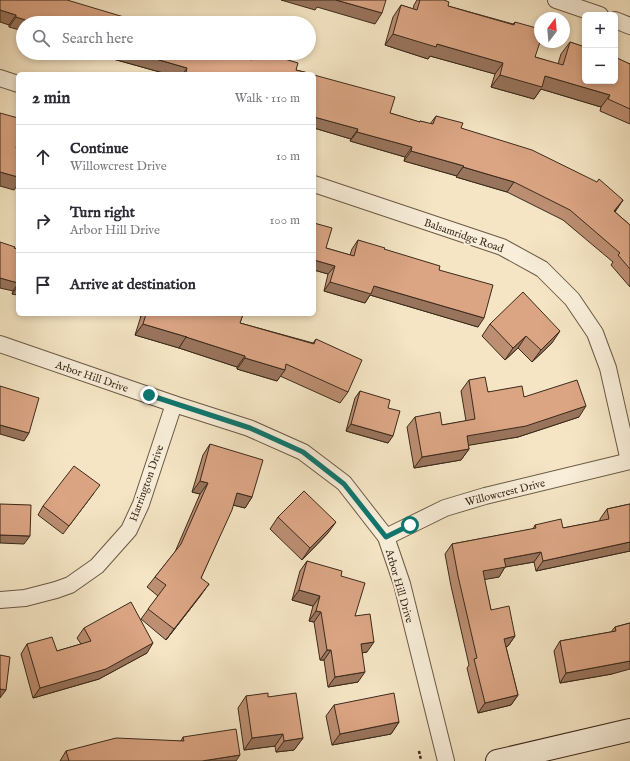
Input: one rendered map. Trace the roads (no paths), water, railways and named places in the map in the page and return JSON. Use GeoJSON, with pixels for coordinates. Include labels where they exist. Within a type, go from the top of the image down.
{"type":"FeatureCollection","features":[{"type":"Feature","properties":{"kind":"street"},"geometry":{"type":"LineString","coordinates":[[556,0],[591,12]]}},
{"type":"Feature","properties":{"kind":"street"},"geometry":{"type":"LineString","coordinates":[[618,21],[630,26]]}},
{"type":"Feature","properties":{"kind":"street"},"geometry":{"type":"LineString","coordinates":[[0,78],[16,83]]}},
{"type":"Feature","properties":{"kind":"street","name":"Balsamridge Road"},"geometry":{"type":"LineString","coordinates":[[316,185],[502,247],[542,268],[572,299],[595,333],[608,368],[630,461]]}},
{"type":"Feature","properties":{"kind":"street","name":"Arbor Hill Drive"},"geometry":{"type":"LineString","coordinates":[[0,344],[174,404],[250,428],[303,452],[344,484],[386,537],[402,584],[446,761]]}},
{"type":"Feature","properties":{"kind":"street","name":"Harrington Drive"},"geometry":{"type":"LineString","coordinates":[[0,600],[26,598],[70,585],[97,566],[129,530],[141,504],[174,404]]}},
{"type":"Feature","properties":{"kind":"street","name":"Willowcrest Drive"},"geometry":{"type":"LineString","coordinates":[[386,537],[445,508],[485,496],[630,461]]}},
{"type":"Feature","properties":{"kind":"street"},"geometry":{"type":"LineString","coordinates":[[497,761],[630,730]]}}]}
